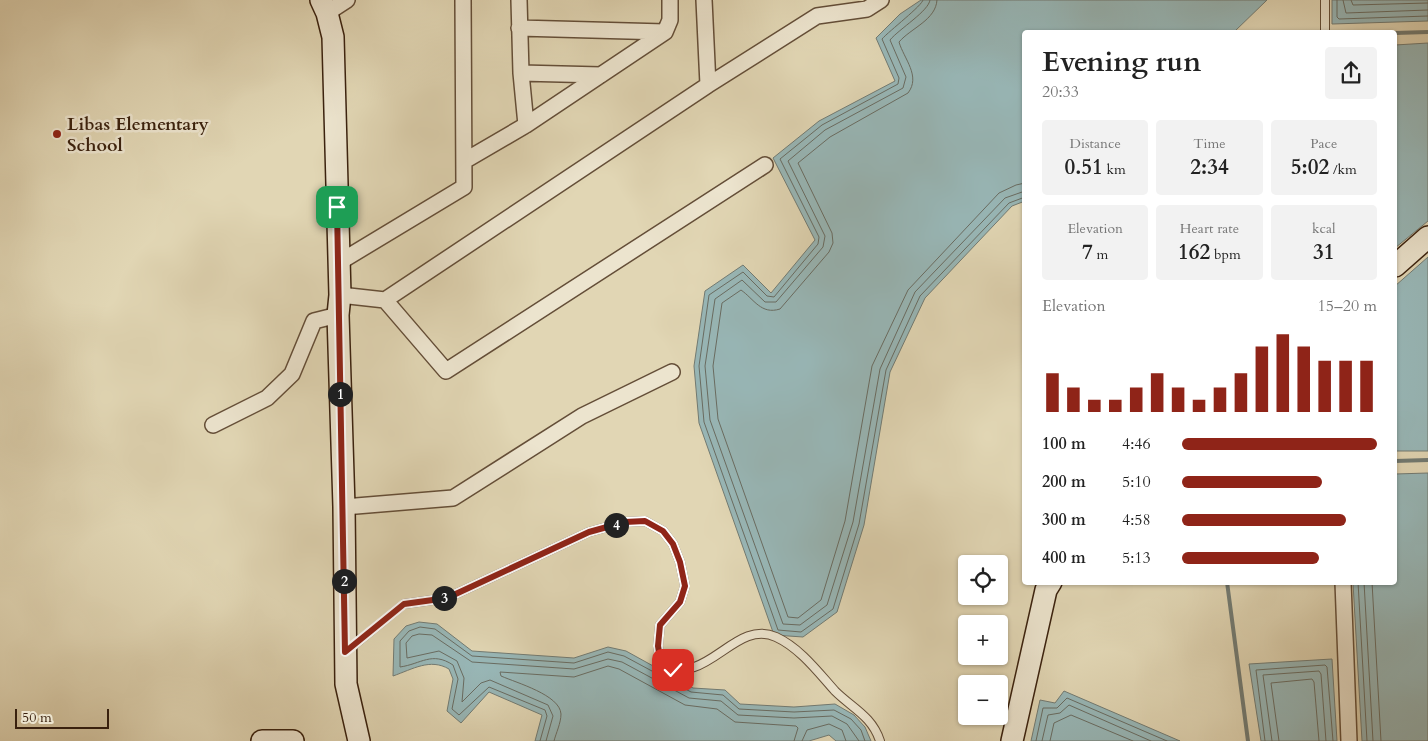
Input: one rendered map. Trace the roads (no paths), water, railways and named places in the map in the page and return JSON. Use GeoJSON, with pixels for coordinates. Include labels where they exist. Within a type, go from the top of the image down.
{"type":"FeatureCollection","features":[{"type":"Feature","properties":{"kind":"street"},"geometry":{"type":"LineString","coordinates":[[347,0],[324,7],[333,36],[344,507],[346,684],[359,741]]}},
{"type":"Feature","properties":{"kind":"street"},"geometry":{"type":"LineString","coordinates":[[338,263],[464,187],[466,160],[463,0]]}},
{"type":"Feature","properties":{"kind":"street"},"geometry":{"type":"LineString","coordinates":[[518,0],[521,73],[526,125]]}},
{"type":"Feature","properties":{"kind":"street"},"geometry":{"type":"LineString","coordinates":[[466,160],[526,125],[665,32],[670,20],[670,0]]}},
{"type":"Feature","properties":{"kind":"street"},"geometry":{"type":"LineString","coordinates":[[212,425],[267,398],[292,374],[314,321],[339,305],[386,300],[708,85],[817,16],[867,9],[880,0]]}},
{"type":"Feature","properties":{"kind":"street"},"geometry":{"type":"LineString","coordinates":[[708,2],[708,85]]}},
{"type":"Feature","properties":{"kind":"street"},"geometry":{"type":"LineString","coordinates":[[519,28],[665,32]]}},
{"type":"Feature","properties":{"kind":"street"},"geometry":{"type":"LineString","coordinates":[[521,73],[601,75]]}},
{"type":"Feature","properties":{"kind":"street"},"geometry":{"type":"LineString","coordinates":[[386,300],[446,371],[765,165]]}},
{"type":"Feature","properties":{"kind":"street"},"geometry":{"type":"LineString","coordinates":[[1397,264],[1428,237]]}},
{"type":"Feature","properties":{"kind":"street"},"geometry":{"type":"LineString","coordinates":[[344,507],[453,498],[582,416],[672,372]]}},
{"type":"Feature","properties":{"kind":"street"},"geometry":{"type":"LineString","coordinates":[[1012,741],[1046,590],[1049,585]]}},
{"type":"Feature","properties":{"kind":"street"},"geometry":{"type":"LineString","coordinates":[[1343,585],[1349,741]]}},
{"type":"Feature","properties":{"kind":"street"},"geometry":{"type":"LineString","coordinates":[[262,741],[293,741]]}},
{"type":"Feature","properties":{"kind":"lane"},"geometry":{"type":"LineString","coordinates":[[1325,0],[1325,30]]}},
{"type":"Feature","properties":{"kind":"lane"},"geometry":{"type":"LineString","coordinates":[[345,652],[404,604],[447,598],[589,532],[625,522],[645,521],[663,531],[673,544],[680,562],[685,586],[680,602],[660,625],[658,646],[661,664],[673,670],[699,667],[737,641],[762,633],[776,638],[804,657],[843,699],[870,720],[880,741]]}},
{"type":"Feature","properties":{"kind":"water"},"geometry":{"type":"Polygon","coordinates":[[[921,0],[1267,0],[1236,30],[1022,30],[1022,202],[1012,206],[925,298],[890,372],[864,525],[837,612],[803,637],[774,635],[699,423],[694,366],[705,291],[743,265],[771,293],[815,240],[773,158],[819,121],[895,81],[876,38],[900,14],[921,0]]]}},
{"type":"Feature","properties":{"kind":"water"},"geometry":{"type":"Polygon","coordinates":[[[1332,0],[1428,0],[1428,21],[1332,24],[1332,0]]]}},
{"type":"Feature","properties":{"kind":"water"},"geometry":{"type":"Polygon","coordinates":[[[1428,43],[1428,221],[1397,246],[1397,45],[1428,43]]]}},
{"type":"Feature","properties":{"kind":"water"},"geometry":{"type":"Polygon","coordinates":[[[1428,257],[1428,451],[1397,451],[1397,284],[1428,257]]]}},
{"type":"Feature","properties":{"kind":"water"},"geometry":{"type":"Polygon","coordinates":[[[1428,473],[1428,741],[1362,741],[1353,585],[1397,585],[1397,474],[1428,473]]]}},
{"type":"Feature","properties":{"kind":"water"},"geometry":{"type":"Polygon","coordinates":[[[419,622],[437,624],[472,651],[574,658],[608,647],[626,651],[693,688],[725,690],[740,704],[794,707],[835,704],[854,715],[865,727],[871,741],[836,741],[829,735],[809,741],[535,741],[542,715],[489,692],[461,723],[447,711],[453,679],[449,669],[435,664],[414,668],[393,676],[394,639],[406,626],[419,622]]]}},
{"type":"Feature","properties":{"kind":"water"},"geometry":{"type":"Polygon","coordinates":[[[1332,659],[1337,741],[1261,741],[1249,664],[1332,659]]]}},
{"type":"Feature","properties":{"kind":"water"},"geometry":{"type":"Polygon","coordinates":[[[1064,691],[1180,741],[1031,741],[1040,700],[1055,703],[1064,691]]]}},
{"type":"Feature","properties":{"kind":"waterway"},"geometry":{"type":"LineString","coordinates":[[1397,33],[1428,32]]}},
{"type":"Feature","properties":{"kind":"waterway"},"geometry":{"type":"LineString","coordinates":[[1397,461],[1428,460]]}},
{"type":"Feature","properties":{"kind":"waterway"},"geometry":{"type":"LineString","coordinates":[[1227,585],[1248,741]]}},
{"type":"Feature","properties":{"kind":"place","name":"Libas Elementary School"},"geometry":{"type":"Point","coordinates":[57,134]}}]}
